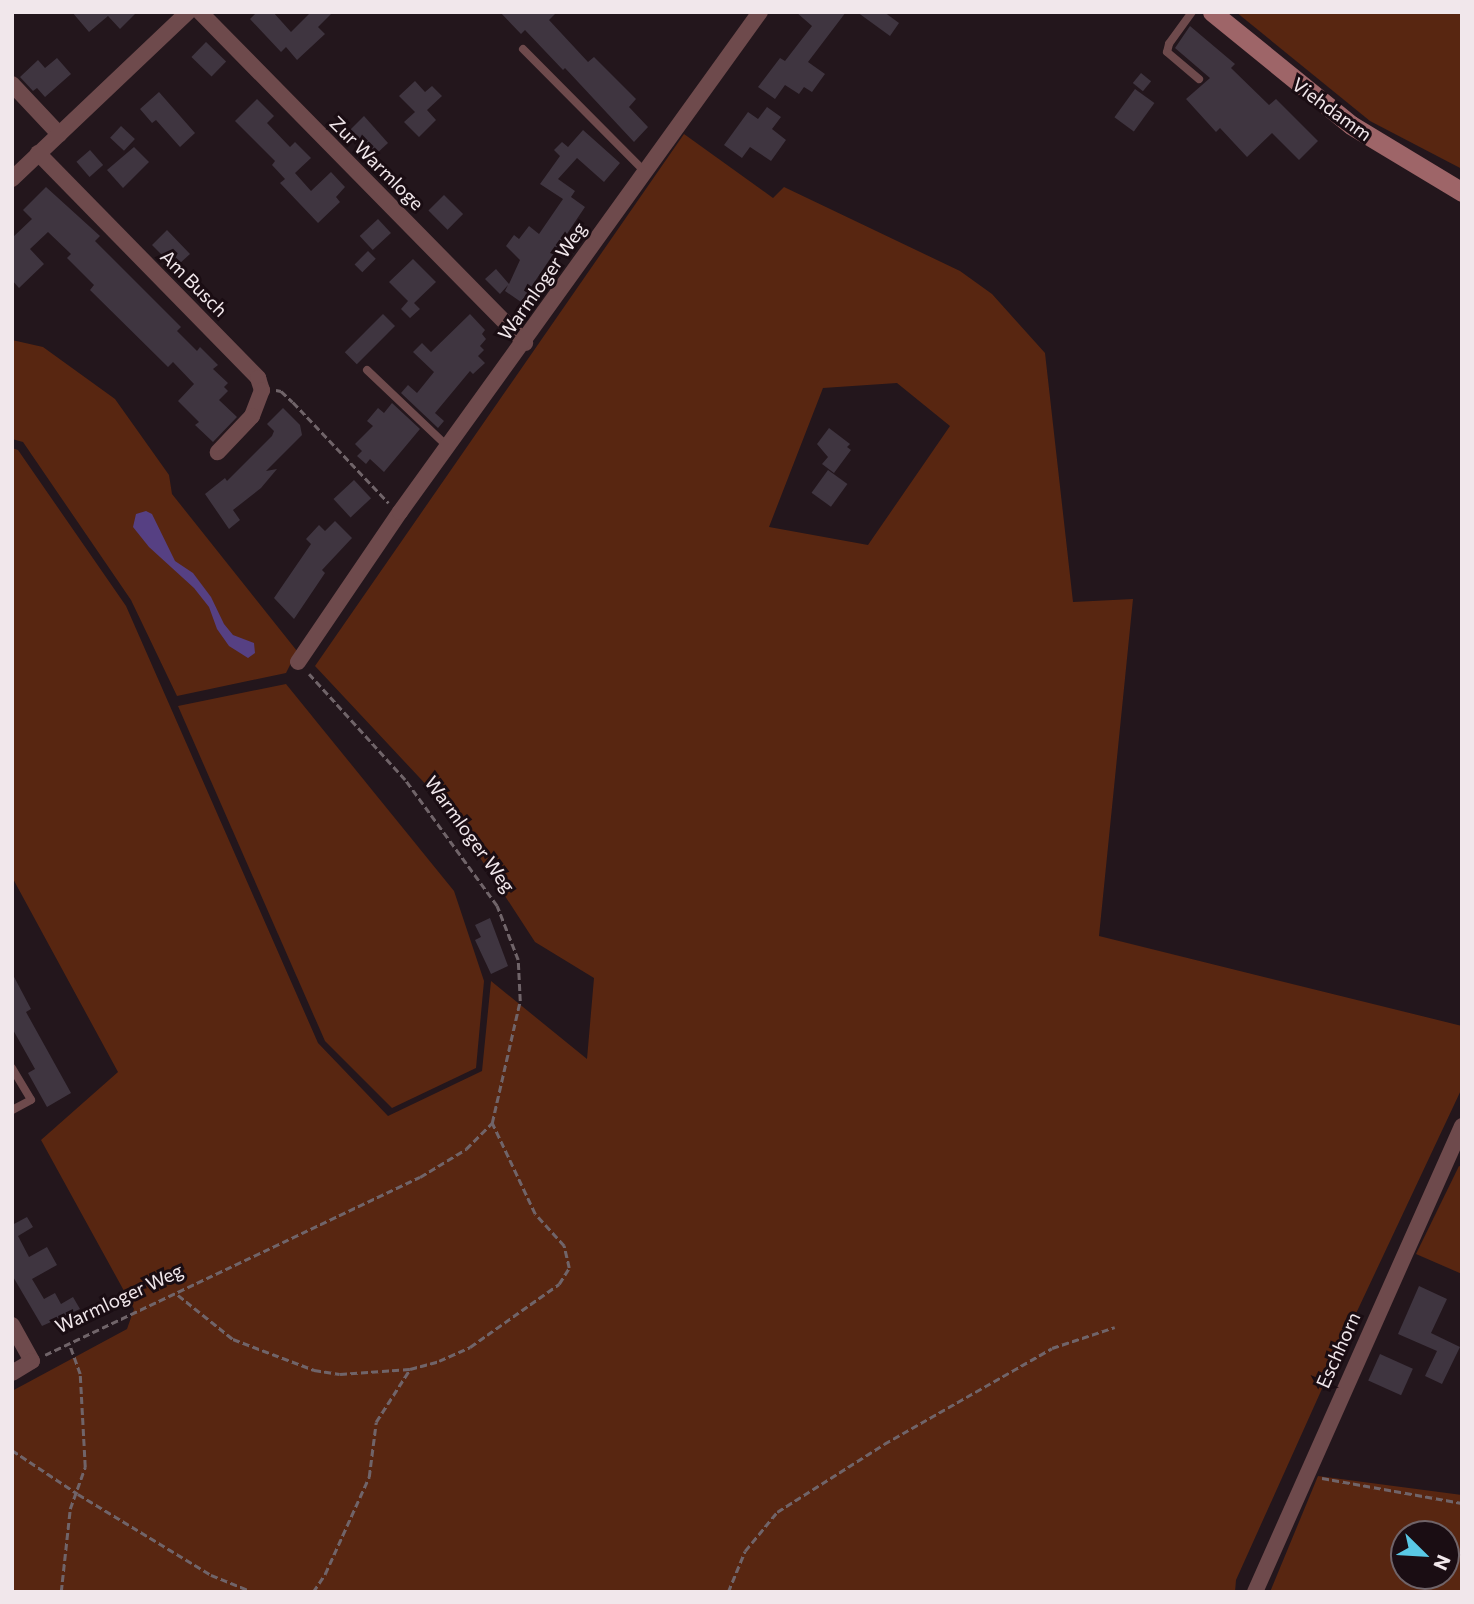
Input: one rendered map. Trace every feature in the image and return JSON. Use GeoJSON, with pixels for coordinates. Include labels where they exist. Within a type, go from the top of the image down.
{"type":"FeatureCollection","features":[{"type":"Feature","properties":{"kind":"main road","name":"Viehdamm"},"geometry":{"type":"LineString","coordinates":[[1212,12],[1351,125],[1462,192]]}},
{"type":"Feature","properties":{"kind":"street"},"geometry":{"type":"LineString","coordinates":[[12,179],[188,12]]}},
{"type":"Feature","properties":{"kind":"street","name":"Zur Warmloge"},"geometry":{"type":"LineString","coordinates":[[200,12],[525,343]]}},
{"type":"Feature","properties":{"kind":"street","name":"Warmloger Weg"},"geometry":{"type":"LineString","coordinates":[[298,662],[400,512],[525,343],[644,171],[760,12]]}},
{"type":"Feature","properties":{"kind":"street"},"geometry":{"type":"LineString","coordinates":[[12,84],[59,134]]}},
{"type":"Feature","properties":{"kind":"street","name":"Am Busch"},"geometry":{"type":"LineString","coordinates":[[38,153],[258,378],[262,390]]}},
{"type":"Feature","properties":{"kind":"street"},"geometry":{"type":"LineString","coordinates":[[218,452],[252,416],[262,390]]}},
{"type":"Feature","properties":{"kind":"street","name":"Eschhorn"},"geometry":{"type":"LineString","coordinates":[[1255,1592],[1462,1126]]}},
{"type":"Feature","properties":{"kind":"street"},"geometry":{"type":"LineString","coordinates":[[12,1325],[32,1361],[12,1373]]}},
{"type":"Feature","properties":{"kind":"lane"},"geometry":{"type":"LineString","coordinates":[[1192,12],[1169,44],[1167,52],[1199,79]]}},
{"type":"Feature","properties":{"kind":"lane"},"geometry":{"type":"LineString","coordinates":[[523,49],[644,171]]}},
{"type":"Feature","properties":{"kind":"lane"},"geometry":{"type":"LineString","coordinates":[[367,370],[448,447]]}},
{"type":"Feature","properties":{"kind":"lane"},"geometry":{"type":"LineString","coordinates":[[12,1068],[31,1100],[12,1110]]}},
{"type":"Feature","properties":{"kind":"path"},"geometry":{"type":"LineString","coordinates":[[262,390],[281,391],[400,512]]}},
{"type":"Feature","properties":{"kind":"path","name":"Warmloger Weg"},"geometry":{"type":"LineString","coordinates":[[32,1361],[420,1177],[466,1149],[492,1123],[520,1002],[518,960],[497,906],[405,780],[298,662]]}},
{"type":"Feature","properties":{"kind":"path"},"geometry":{"type":"LineString","coordinates":[[177,1294],[233,1339],[314,1370],[340,1374],[410,1369],[439,1361],[470,1347],[559,1284],[569,1269],[564,1246],[535,1214],[492,1123]]}},
{"type":"Feature","properties":{"kind":"path"},"geometry":{"type":"LineString","coordinates":[[728,1592],[745,1551],[777,1512],[884,1444],[1052,1348],[1115,1327]]}},
{"type":"Feature","properties":{"kind":"path"},"geometry":{"type":"LineString","coordinates":[[61,1592],[71,1509],[85,1467],[80,1374],[69,1344]]}},
{"type":"Feature","properties":{"kind":"path"},"geometry":{"type":"LineString","coordinates":[[313,1592],[325,1574],[369,1477],[376,1422],[410,1369]]}},
{"type":"Feature","properties":{"kind":"path"},"geometry":{"type":"LineString","coordinates":[[12,1450],[78,1494],[211,1575],[253,1592]]}},
{"type":"Feature","properties":{"kind":"path"},"geometry":{"type":"LineString","coordinates":[[1305,1475],[1462,1503]]}},
{"type":"Feature","properties":{"kind":"shaded area"},"geometry":{"type":"Polygon","coordinates":[[[1236,12],[1462,12],[1462,169],[1370,121],[1236,12]]]}},
{"type":"Feature","properties":{"kind":"shaded area"},"geometry":{"type":"Polygon","coordinates":[[[684,134],[773,198],[784,187],[960,271],[992,294],[1045,353],[1073,602],[1133,599],[1099,936],[1462,1026],[1462,1088],[1352,1322],[1236,1580],[1235,1592],[12,1592],[12,1391],[127,1329],[134,1309],[41,1140],[118,1072],[12,877],[12,448],[18,450],[126,606],[318,1043],[388,1116],[482,1071],[491,981],[587,1059],[594,978],[535,942],[447,807],[315,666],[684,134]],[[897,383],[823,388],[769,527],[868,545],[950,426],[897,383]]]}},
{"type":"Feature","properties":{"kind":"shaded area"},"geometry":{"type":"Polygon","coordinates":[[[12,340],[43,347],[115,399],[169,475],[172,494],[297,651],[286,673],[177,696],[131,600],[23,442],[12,439],[12,340]]]}},
{"type":"Feature","properties":{"kind":"shaded area"},"geometry":{"type":"Polygon","coordinates":[[[146,511],[152,514],[175,561],[193,573],[211,597],[224,624],[233,635],[254,643],[255,653],[248,658],[229,646],[217,629],[209,607],[194,588],[149,547],[133,527],[136,514],[146,511]]]}},
{"type":"Feature","properties":{"kind":"shaded area"},"geometry":{"type":"Polygon","coordinates":[[[286,684],[454,891],[484,981],[476,1068],[392,1108],[325,1041],[178,706],[286,684]]]}},
{"type":"Feature","properties":{"kind":"shaded area"},"geometry":{"type":"Polygon","coordinates":[[[1459,1166],[1462,1167],[1462,1274],[1416,1254],[1459,1166]]]}},
{"type":"Feature","properties":{"kind":"shaded area"},"geometry":{"type":"Polygon","coordinates":[[[1318,1476],[1462,1495],[1462,1592],[1270,1592],[1318,1476]]]}},
{"type":"Feature","properties":{"kind":"building"},"geometry":{"type":"Polygon","coordinates":[[[72,12],[137,12],[120,29],[108,16],[89,32],[72,12]]]}},
{"type":"Feature","properties":{"kind":"building"},"geometry":{"type":"Polygon","coordinates":[[[257,12],[273,12],[291,32],[311,12],[333,12],[318,27],[325,34],[297,60],[286,47],[281,52],[250,19],[257,12]]]}},
{"type":"Feature","properties":{"kind":"building"},"geometry":{"type":"Polygon","coordinates":[[[500,12],[557,12],[549,20],[588,62],[594,57],[636,99],[629,107],[648,127],[634,142],[565,68],[563,70],[525,30],[521,34],[500,12]]]}},
{"type":"Feature","properties":{"kind":"building"},"geometry":{"type":"Polygon","coordinates":[[[796,12],[846,12],[808,62],[825,74],[812,92],[804,87],[799,94],[785,85],[775,99],[758,87],[780,58],[785,61],[812,26],[796,12]]]}},
{"type":"Feature","properties":{"kind":"building"},"geometry":{"type":"Polygon","coordinates":[[[857,12],[884,12],[899,23],[890,36],[857,12]]]}},
{"type":"Feature","properties":{"kind":"building"},"geometry":{"type":"Polygon","coordinates":[[[1190,26],[1235,64],[1231,68],[1269,105],[1276,99],[1318,141],[1299,160],[1272,133],[1247,157],[1220,128],[1216,132],[1186,99],[1210,78],[1175,48],[1190,26]]]}},
{"type":"Feature","properties":{"kind":"building"},"geometry":{"type":"Polygon","coordinates":[[[206,42],[226,61],[212,77],[191,57],[206,42]]]}},
{"type":"Feature","properties":{"kind":"building"},"geometry":{"type":"Polygon","coordinates":[[[57,58],[71,74],[45,97],[37,88],[33,91],[20,77],[38,60],[45,68],[57,58]]]}},
{"type":"Feature","properties":{"kind":"building"},"geometry":{"type":"Polygon","coordinates":[[[1141,73],[1151,81],[1143,91],[1133,83],[1141,73]]]}},
{"type":"Feature","properties":{"kind":"building"},"geometry":{"type":"Polygon","coordinates":[[[415,81],[425,92],[432,86],[442,96],[427,110],[436,120],[419,137],[404,122],[415,112],[399,96],[415,81]]]}},
{"type":"Feature","properties":{"kind":"building"},"geometry":{"type":"Polygon","coordinates":[[[1135,89],[1154,103],[1134,131],[1114,117],[1135,89]]]}},
{"type":"Feature","properties":{"kind":"building"},"geometry":{"type":"Polygon","coordinates":[[[159,92],[195,133],[180,147],[156,120],[152,123],[140,109],[159,92]]]}},
{"type":"Feature","properties":{"kind":"building"},"geometry":{"type":"Polygon","coordinates":[[[257,99],[274,116],[267,123],[290,147],[295,142],[311,158],[295,173],[311,191],[331,172],[345,187],[336,197],[340,202],[318,223],[280,183],[285,179],[272,165],[275,161],[235,121],[257,99]]]}},
{"type":"Feature","properties":{"kind":"building"},"geometry":{"type":"Polygon","coordinates":[[[767,107],[781,117],[772,129],[786,140],[771,161],[750,147],[742,158],[724,145],[748,112],[758,119],[767,107]]]}},
{"type":"Feature","properties":{"kind":"building"},"geometry":{"type":"Polygon","coordinates":[[[364,116],[388,143],[375,155],[349,131],[364,116]]]}},
{"type":"Feature","properties":{"kind":"building"},"geometry":{"type":"Polygon","coordinates":[[[121,126],[135,139],[124,151],[110,138],[121,126]]]}},
{"type":"Feature","properties":{"kind":"building"},"geometry":{"type":"Polygon","coordinates":[[[583,130],[620,163],[604,182],[577,158],[558,179],[575,191],[571,197],[585,207],[521,302],[505,291],[508,285],[500,294],[485,279],[496,269],[509,284],[520,260],[506,246],[514,235],[519,239],[529,226],[539,234],[563,199],[540,184],[560,156],[554,150],[562,142],[568,147],[583,130]]]}},
{"type":"Feature","properties":{"kind":"building"},"geometry":{"type":"Polygon","coordinates":[[[134,147],[149,162],[123,188],[107,170],[134,147]]]}},
{"type":"Feature","properties":{"kind":"building"},"geometry":{"type":"Polygon","coordinates":[[[90,150],[103,165],[90,177],[76,162],[90,150]]]}},
{"type":"Feature","properties":{"kind":"building"},"geometry":{"type":"Polygon","coordinates":[[[46,187],[100,236],[95,241],[181,327],[177,331],[197,351],[200,347],[218,365],[213,369],[228,383],[224,387],[228,391],[219,400],[237,417],[213,442],[195,425],[199,422],[178,401],[194,384],[173,362],[168,367],[90,290],[94,285],[67,258],[71,254],[48,232],[30,249],[44,264],[19,288],[12,280],[12,238],[32,219],[23,210],[46,187]]]}},
{"type":"Feature","properties":{"kind":"building"},"geometry":{"type":"Polygon","coordinates":[[[444,195],[463,214],[448,230],[428,211],[444,195]]]}},
{"type":"Feature","properties":{"kind":"building"},"geometry":{"type":"Polygon","coordinates":[[[378,219],[391,233],[373,250],[360,236],[378,219]]]}},
{"type":"Feature","properties":{"kind":"building"},"geometry":{"type":"Polygon","coordinates":[[[167,230],[190,254],[179,264],[174,258],[169,262],[152,245],[167,230]]]}},
{"type":"Feature","properties":{"kind":"building"},"geometry":{"type":"Polygon","coordinates":[[[368,251],[376,259],[362,272],[355,264],[368,251]]]}},
{"type":"Feature","properties":{"kind":"building"},"geometry":{"type":"Polygon","coordinates":[[[413,259],[436,282],[414,303],[420,309],[410,318],[401,309],[408,301],[389,282],[413,259]]]}},
{"type":"Feature","properties":{"kind":"building"},"geometry":{"type":"Polygon","coordinates":[[[383,314],[395,326],[357,364],[345,352],[383,314]]]}},
{"type":"Feature","properties":{"kind":"building"},"geometry":{"type":"Polygon","coordinates":[[[470,314],[485,330],[482,334],[486,339],[480,346],[484,350],[478,356],[485,363],[473,374],[470,371],[435,413],[444,421],[438,428],[401,393],[408,385],[417,393],[434,372],[413,352],[422,343],[431,352],[470,314]]]}},
{"type":"Feature","properties":{"kind":"building"},"geometry":{"type":"Polygon","coordinates":[[[392,403],[420,429],[384,472],[370,459],[366,464],[357,456],[362,451],[355,444],[373,426],[367,421],[378,408],[384,413],[392,403]]]}},
{"type":"Feature","properties":{"kind":"building"},"geometry":{"type":"Polygon","coordinates":[[[283,408],[300,425],[302,435],[266,471],[277,469],[261,488],[233,510],[240,520],[229,529],[205,494],[225,478],[227,481],[272,436],[274,431],[267,424],[283,408]]]}},
{"type":"Feature","properties":{"kind":"building"},"geometry":{"type":"Polygon","coordinates":[[[829,428],[850,444],[847,447],[851,450],[834,473],[822,464],[828,457],[817,444],[829,428]]]}},
{"type":"Feature","properties":{"kind":"building"},"geometry":{"type":"Polygon","coordinates":[[[828,470],[847,484],[831,507],[812,493],[828,470]]]}},
{"type":"Feature","properties":{"kind":"building"},"geometry":{"type":"Polygon","coordinates":[[[354,480],[371,498],[351,517],[334,499],[354,480]]]}},
{"type":"Feature","properties":{"kind":"building"},"geometry":{"type":"Polygon","coordinates":[[[335,521],[352,538],[322,570],[325,573],[294,619],[274,598],[311,544],[306,539],[319,525],[325,531],[335,521]]]}},
{"type":"Feature","properties":{"kind":"building"},"geometry":{"type":"Polygon","coordinates":[[[490,918],[508,966],[491,974],[475,940],[481,937],[475,925],[490,918]]]}},
{"type":"Feature","properties":{"kind":"building"},"geometry":{"type":"Polygon","coordinates":[[[12,973],[31,1009],[26,1012],[71,1093],[47,1107],[28,1073],[35,1069],[12,1028],[12,973]]]}},
{"type":"Feature","properties":{"kind":"building"},"geometry":{"type":"Polygon","coordinates":[[[27,1217],[33,1227],[18,1236],[29,1257],[47,1247],[57,1265],[32,1279],[44,1299],[55,1293],[61,1304],[73,1297],[80,1309],[42,1326],[12,1275],[12,1225],[27,1217]]]}},
{"type":"Feature","properties":{"kind":"building"},"geometry":{"type":"Polygon","coordinates":[[[1419,1286],[1447,1299],[1431,1333],[1460,1347],[1442,1384],[1425,1376],[1437,1351],[1398,1334],[1419,1286]]]}},
{"type":"Feature","properties":{"kind":"building"},"geometry":{"type":"Polygon","coordinates":[[[1380,1354],[1413,1369],[1401,1395],[1368,1380],[1380,1354]]]}}]}
